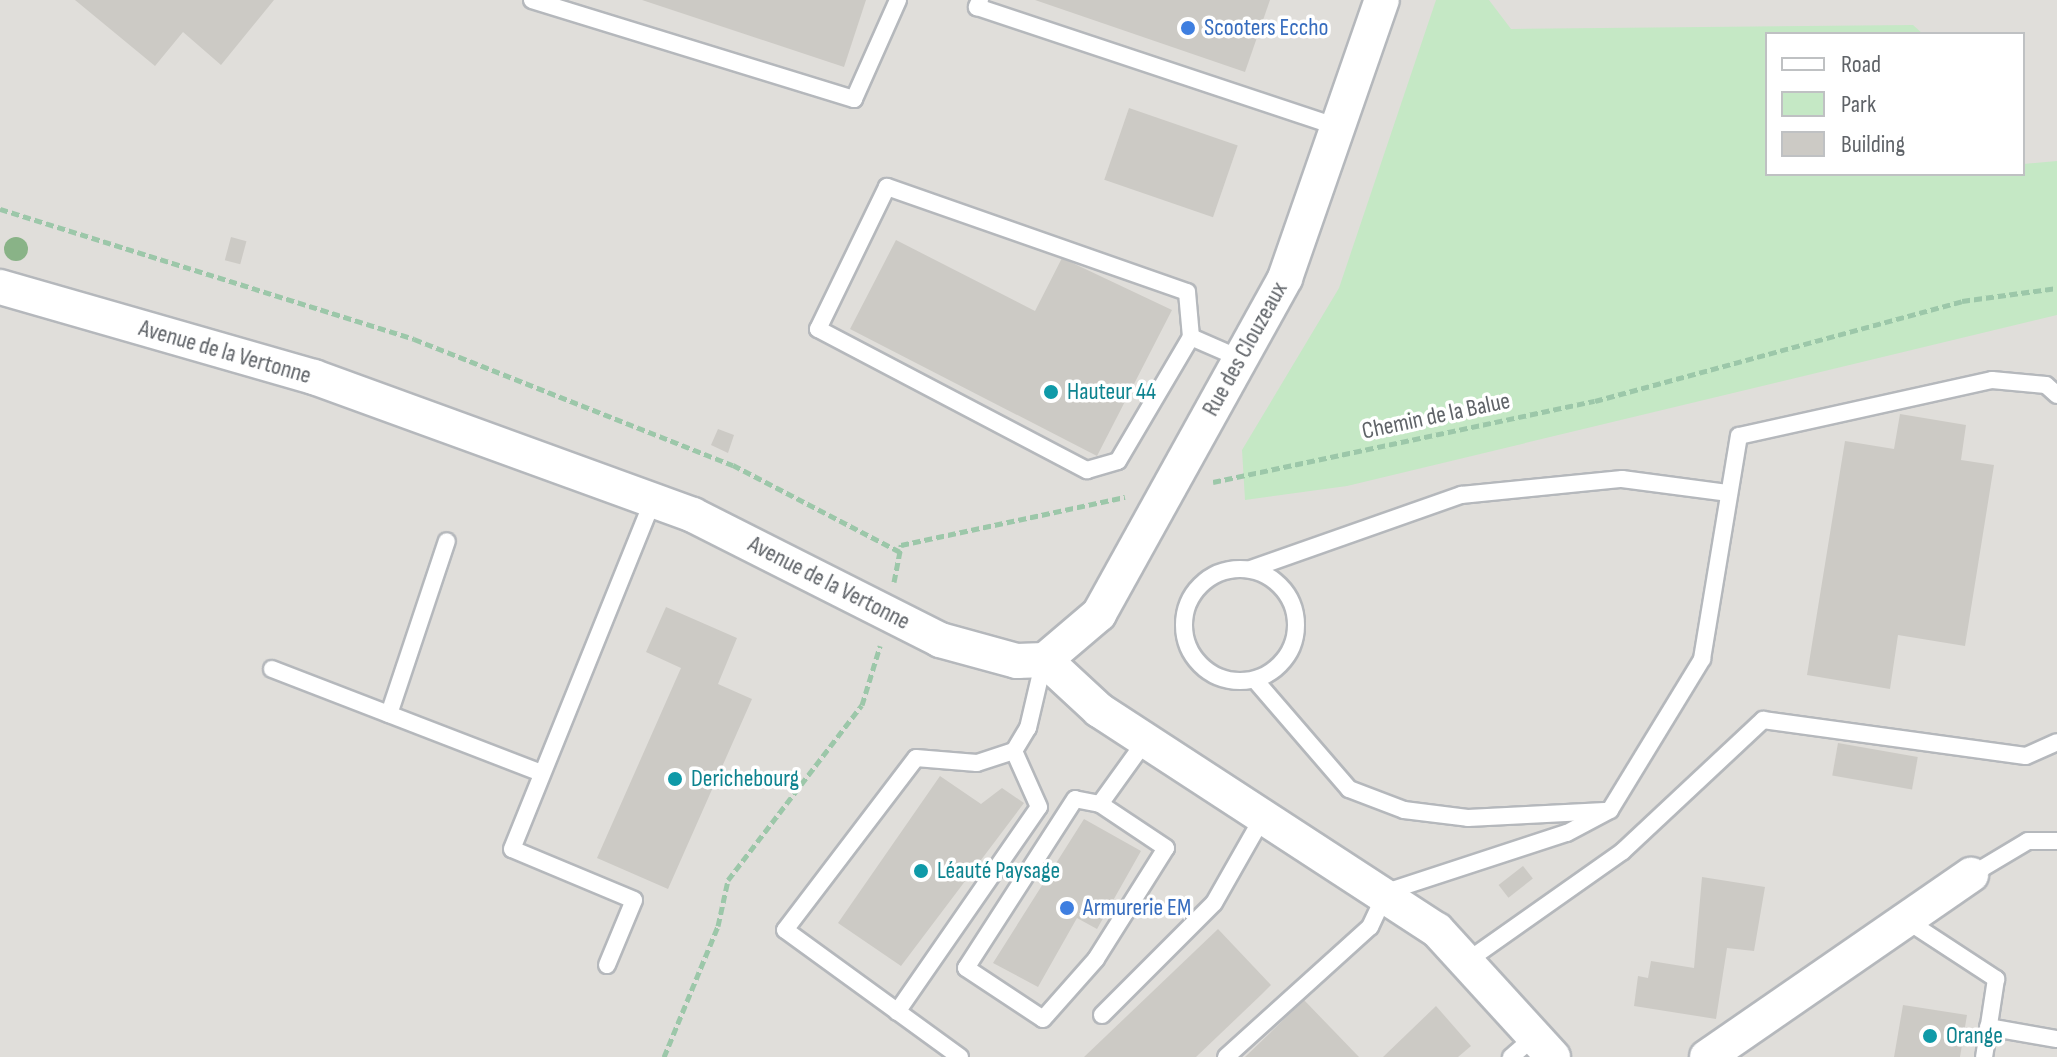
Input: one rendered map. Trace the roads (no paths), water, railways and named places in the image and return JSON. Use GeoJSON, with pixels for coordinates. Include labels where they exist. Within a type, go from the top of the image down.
{"type":"FeatureCollection","features":[{"type":"Feature","properties":{"kind":"street","name":"Rue des Clouzeaux"},"geometry":{"type":"LineString","coordinates":[[1045,660],[1099,614],[1285,278],[1340,128],[1382,0]]}},
{"type":"Feature","properties":{"kind":"street","name":"Avenue de la Vertonne"},"geometry":{"type":"LineString","coordinates":[[0,287],[314,377],[653,500],[976,653],[1045,660]]}},
{"type":"Feature","properties":{"kind":"street"},"geometry":{"type":"LineString","coordinates":[[1045,660],[1146,740],[1386,892],[1470,959],[1533,1050]]}},
{"type":"Feature","properties":{"kind":"street"},"geometry":{"type":"LineString","coordinates":[[1707,1057],[1971,875]]}},
{"type":"Feature","properties":{"kind":"lane"},"geometry":{"type":"LineString","coordinates":[[532,0],[854,99],[898,0]]}},
{"type":"Feature","properties":{"kind":"lane"},"geometry":{"type":"LineString","coordinates":[[980,0],[977,7],[1340,128]]}},
{"type":"Feature","properties":{"kind":"lane"},"geometry":{"type":"LineString","coordinates":[[887,187],[1187,292],[1191,337],[1118,461],[1087,470],[818,329],[887,187]]}},
{"type":"Feature","properties":{"kind":"lane"},"geometry":{"type":"LineString","coordinates":[[1191,337],[1239,358]]}},
{"type":"Feature","properties":{"kind":"lane"},"geometry":{"type":"LineString","coordinates":[[1226,1057],[1370,927],[1386,892],[1567,833],[1610,810],[1702,659],[1739,436],[1992,380],[2046,385],[2057,395]]}},
{"type":"Feature","properties":{"kind":"lane"},"geometry":{"type":"LineString","coordinates":[[1610,810],[1468,818],[1404,810],[1349,789],[1255,680],[1206,671],[1190,652],[1183,628],[1188,603],[1203,582],[1225,570],[1251,569],[1461,495],[1622,479],[1729,493]]}},
{"type":"Feature","properties":{"kind":"lane"},"geometry":{"type":"LineString","coordinates":[[607,965],[634,900],[512,849],[653,500]]}},
{"type":"Feature","properties":{"kind":"lane"},"geometry":{"type":"LineString","coordinates":[[389,714],[447,541]]}},
{"type":"Feature","properties":{"kind":"lane"},"geometry":{"type":"LineString","coordinates":[[1251,569],[1290,599],[1297,623],[1293,648],[1255,680]]}},
{"type":"Feature","properties":{"kind":"lane"},"geometry":{"type":"LineString","coordinates":[[960,1057],[785,930],[916,758],[977,763],[1014,751],[1028,728],[1045,660]]}},
{"type":"Feature","properties":{"kind":"lane"},"geometry":{"type":"LineString","coordinates":[[272,669],[542,773]]}},
{"type":"Feature","properties":{"kind":"lane"},"geometry":{"type":"LineString","coordinates":[[1470,959],[1623,851],[1763,720],[2026,756],[2057,742]]}},
{"type":"Feature","properties":{"kind":"lane"},"geometry":{"type":"LineString","coordinates":[[1100,804],[1146,740]]}},
{"type":"Feature","properties":{"kind":"lane"},"geometry":{"type":"LineString","coordinates":[[897,1012],[1039,807],[1014,751]]}},
{"type":"Feature","properties":{"kind":"lane"},"geometry":{"type":"LineString","coordinates":[[1075,799],[1100,804],[1166,848],[1096,959],[1043,1019],[966,968],[1075,799]]}},
{"type":"Feature","properties":{"kind":"lane"},"geometry":{"type":"LineString","coordinates":[[1102,1015],[1214,903],[1264,815]]}},
{"type":"Feature","properties":{"kind":"lane"},"geometry":{"type":"LineString","coordinates":[[1971,875],[2028,841],[2057,841]]}},
{"type":"Feature","properties":{"kind":"lane"},"geometry":{"type":"LineString","coordinates":[[1906,920],[1996,979],[1984,1057]]}},
{"type":"Feature","properties":{"kind":"lane"},"geometry":{"type":"LineString","coordinates":[[1988,1027],[2057,1039]]}},
{"type":"Feature","properties":{"kind":"place","name":"Scooters Eccho"},"geometry":{"type":"Point","coordinates":[1188,28]}},
{"type":"Feature","properties":{"kind":"place","name":"Hauteur 44"},"geometry":{"type":"Point","coordinates":[1051,392]}},
{"type":"Feature","properties":{"kind":"place","name":"Derichebourg"},"geometry":{"type":"Point","coordinates":[675,779]}},
{"type":"Feature","properties":{"kind":"place","name":"Léauté Paysage"},"geometry":{"type":"Point","coordinates":[921,871]}},
{"type":"Feature","properties":{"kind":"place","name":"Armurerie EM"},"geometry":{"type":"Point","coordinates":[1067,908]}},
{"type":"Feature","properties":{"kind":"place","name":"Orange"},"geometry":{"type":"Point","coordinates":[1930,1036]}}]}
